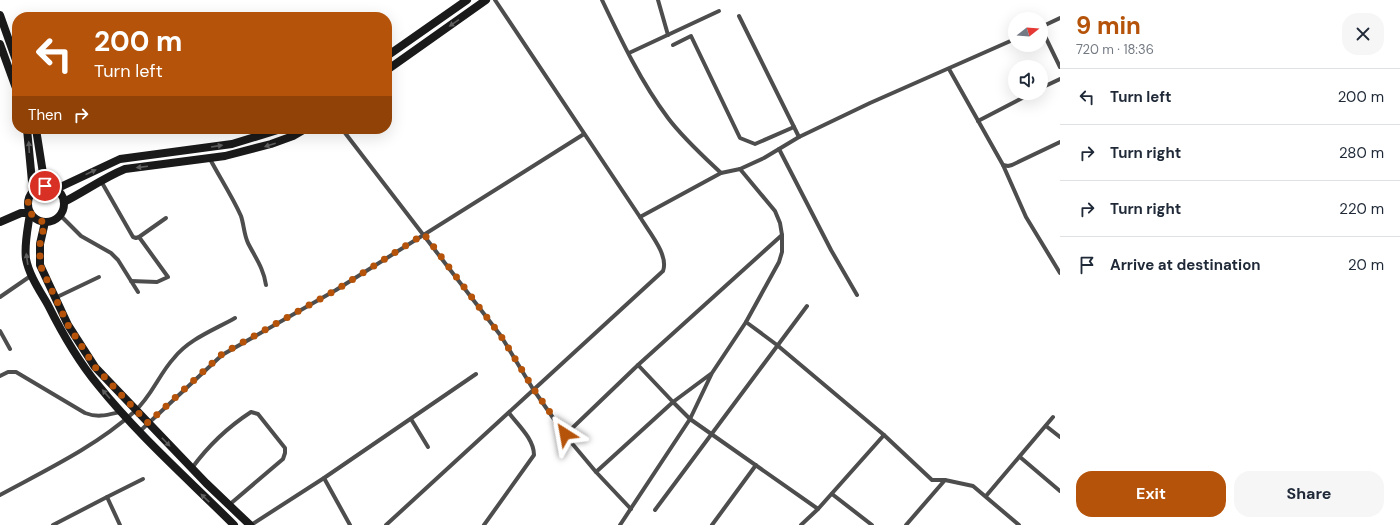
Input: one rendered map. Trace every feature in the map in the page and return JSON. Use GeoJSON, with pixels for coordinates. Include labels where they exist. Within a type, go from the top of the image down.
{"type":"FeatureCollection","features":[{"type":"Feature","properties":{"kind":"street"},"geometry":{"type":"LineString","coordinates":[[392,52],[467,0]]}},
{"type":"Feature","properties":{"kind":"street"},"geometry":{"type":"LineString","coordinates":[[392,66],[486,0]]}},
{"type":"Feature","properties":{"kind":"street"},"geometry":{"type":"LineString","coordinates":[[386,525],[509,413],[533,388],[663,271],[666,264],[663,256],[640,217],[495,0]]}},
{"type":"Feature","properties":{"kind":"street"},"geometry":{"type":"LineString","coordinates":[[602,0],[647,87],[668,118],[686,139],[721,173]]}},
{"type":"Feature","properties":{"kind":"street"},"geometry":{"type":"LineString","coordinates":[[658,0],[668,35]]}},
{"type":"Feature","properties":{"kind":"street"},"geometry":{"type":"LineString","coordinates":[[629,53],[719,11]]}},
{"type":"Feature","properties":{"kind":"street"},"geometry":{"type":"LineString","coordinates":[[0,15],[12,49]]}},
{"type":"Feature","properties":{"kind":"street"},"geometry":{"type":"LineString","coordinates":[[739,16],[799,137]]}},
{"type":"Feature","properties":{"kind":"street"},"geometry":{"type":"LineString","coordinates":[[1048,24],[1060,18]]}},
{"type":"Feature","properties":{"kind":"street"},"geometry":{"type":"LineString","coordinates":[[673,44],[691,36],[740,138],[755,144],[794,127]]}},
{"type":"Feature","properties":{"kind":"street"},"geometry":{"type":"LineString","coordinates":[[640,217],[721,173],[742,168],[764,158],[799,137],[870,103],[1008,42]]}},
{"type":"Feature","properties":{"kind":"street"},"geometry":{"type":"LineString","coordinates":[[1048,42],[1060,67]]}},
{"type":"Feature","properties":{"kind":"street"},"geometry":{"type":"LineString","coordinates":[[0,44],[12,77]]}},
{"type":"Feature","properties":{"kind":"street"},"geometry":{"type":"LineString","coordinates":[[950,69],[1003,165],[1026,217],[1060,273]]}},
{"type":"Feature","properties":{"kind":"street"},"geometry":{"type":"LineString","coordinates":[[1048,85],[1060,79]]}},
{"type":"Feature","properties":{"kind":"street"},"geometry":{"type":"LineString","coordinates":[[978,121],[1018,100]]}},
{"type":"Feature","properties":{"kind":"street"},"geometry":{"type":"LineString","coordinates":[[27,134],[33,192]]}},
{"type":"Feature","properties":{"kind":"street"},"geometry":{"type":"LineString","coordinates":[[37,134],[45,186]]}},
{"type":"Feature","properties":{"kind":"street"},"geometry":{"type":"LineString","coordinates":[[56,190],[120,159],[232,144],[265,134]]}},
{"type":"Feature","properties":{"kind":"street"},"geometry":{"type":"LineString","coordinates":[[0,222],[21,213],[30,213],[39,221],[51,222],[60,215],[64,202],[101,181],[125,170],[210,159],[271,144],[296,134]]}},
{"type":"Feature","properties":{"kind":"street"},"geometry":{"type":"LineString","coordinates":[[346,134],[501,336],[533,388],[565,434],[596,472],[631,509]]}},
{"type":"Feature","properties":{"kind":"street"},"geometry":{"type":"LineString","coordinates":[[139,432],[222,354],[336,290],[584,134]]}},
{"type":"Feature","properties":{"kind":"street"},"geometry":{"type":"LineString","coordinates":[[1003,165],[1012,165],[1060,142]]}},
{"type":"Feature","properties":{"kind":"street"},"geometry":{"type":"LineString","coordinates":[[779,149],[831,250],[858,295]]}},
{"type":"Feature","properties":{"kind":"street"},"geometry":{"type":"LineString","coordinates":[[210,159],[239,213],[247,242],[260,264],[266,285]]}},
{"type":"Feature","properties":{"kind":"street"},"geometry":{"type":"LineString","coordinates":[[620,525],[690,419],[712,372],[746,322],[779,262],[782,252],[782,235],[780,223],[775,210],[742,168]]}},
{"type":"Feature","properties":{"kind":"street"},"geometry":{"type":"LineString","coordinates":[[101,181],[133,237],[139,237],[166,218]]}},
{"type":"Feature","properties":{"kind":"street"},"geometry":{"type":"LineString","coordinates":[[64,202],[56,190],[45,186],[36,189],[33,192],[28,202],[30,213],[26,242],[26,257],[32,275],[60,329],[97,385],[120,412],[171,465],[234,525]]}},
{"type":"Feature","properties":{"kind":"street"},"geometry":{"type":"LineString","coordinates":[[60,215],[81,236],[111,253],[118,260],[138,292]]}},
{"type":"Feature","properties":{"kind":"street"},"geometry":{"type":"LineString","coordinates":[[45,222],[40,244],[40,265],[68,325],[95,367],[192,468],[250,525],[324,478],[476,374]]}},
{"type":"Feature","properties":{"kind":"street"},"geometry":{"type":"LineString","coordinates":[[565,434],[638,365],[782,235]]}},
{"type":"Feature","properties":{"kind":"street"},"geometry":{"type":"LineString","coordinates":[[131,281],[157,282],[168,277],[139,237]]}},
{"type":"Feature","properties":{"kind":"street"},"geometry":{"type":"LineString","coordinates":[[0,297],[32,275]]}},
{"type":"Feature","properties":{"kind":"street"},"geometry":{"type":"LineString","coordinates":[[55,298],[99,277]]}},
{"type":"Feature","properties":{"kind":"street"},"geometry":{"type":"LineString","coordinates":[[655,510],[807,306]]}},
{"type":"Feature","properties":{"kind":"street"},"geometry":{"type":"LineString","coordinates":[[0,495],[82,450],[107,434],[136,410],[154,389],[173,358],[179,352],[193,341],[235,318]]}},
{"type":"Feature","properties":{"kind":"street"},"geometry":{"type":"LineString","coordinates":[[746,322],[777,345],[884,435],[932,480],[945,480],[973,486],[1019,525]]}},
{"type":"Feature","properties":{"kind":"street"},"geometry":{"type":"LineString","coordinates":[[0,331],[10,349]]}},
{"type":"Feature","properties":{"kind":"street"},"geometry":{"type":"LineString","coordinates":[[638,365],[690,419],[818,509]]}},
{"type":"Feature","properties":{"kind":"street"},"geometry":{"type":"LineString","coordinates":[[0,376],[8,372],[16,372],[85,413],[93,416],[100,417],[120,412]]}},
{"type":"Feature","properties":{"kind":"street"},"geometry":{"type":"LineString","coordinates":[[596,472],[673,402],[712,372]]}},
{"type":"Feature","properties":{"kind":"street"},"geometry":{"type":"LineString","coordinates":[[192,468],[202,454],[238,421],[251,412],[258,414],[285,448],[286,453],[283,459],[229,505]]}},
{"type":"Feature","properties":{"kind":"street"},"geometry":{"type":"LineString","coordinates":[[484,525],[534,454],[534,447],[531,441],[509,413]]}},
{"type":"Feature","properties":{"kind":"street"},"geometry":{"type":"LineString","coordinates":[[986,496],[1053,417]]}},
{"type":"Feature","properties":{"kind":"street"},"geometry":{"type":"LineString","coordinates":[[411,419],[428,447]]}},
{"type":"Feature","properties":{"kind":"street"},"geometry":{"type":"LineString","coordinates":[[1046,426],[1060,437]]}},
{"type":"Feature","properties":{"kind":"street"},"geometry":{"type":"LineString","coordinates":[[801,525],[832,494],[884,435]]}},
{"type":"Feature","properties":{"kind":"street"},"geometry":{"type":"LineString","coordinates":[[1020,457],[1060,491]]}},
{"type":"Feature","properties":{"kind":"street"},"geometry":{"type":"LineString","coordinates":[[712,525],[756,465]]}},
{"type":"Feature","properties":{"kind":"street"},"geometry":{"type":"LineString","coordinates":[[324,478],[350,525]]}},
{"type":"Feature","properties":{"kind":"street"},"geometry":{"type":"LineString","coordinates":[[53,525],[143,479]]}},
{"type":"Feature","properties":{"kind":"street"},"geometry":{"type":"LineString","coordinates":[[906,525],[945,480]]}},
{"type":"Feature","properties":{"kind":"street"},"geometry":{"type":"LineString","coordinates":[[832,494],[872,525]]}},
{"type":"Feature","properties":{"kind":"street"},"geometry":{"type":"LineString","coordinates":[[107,497],[120,525]]}},
{"type":"Feature","properties":{"kind":"route"},"geometry":{"type":"LineString","coordinates":[[45,186],[36,189],[28,202],[28,208],[34,218],[45,222],[38,254],[44,278],[68,325],[95,367],[148,423],[222,354],[336,290],[424,234],[501,336],[533,388],[565,434]]}}]}
